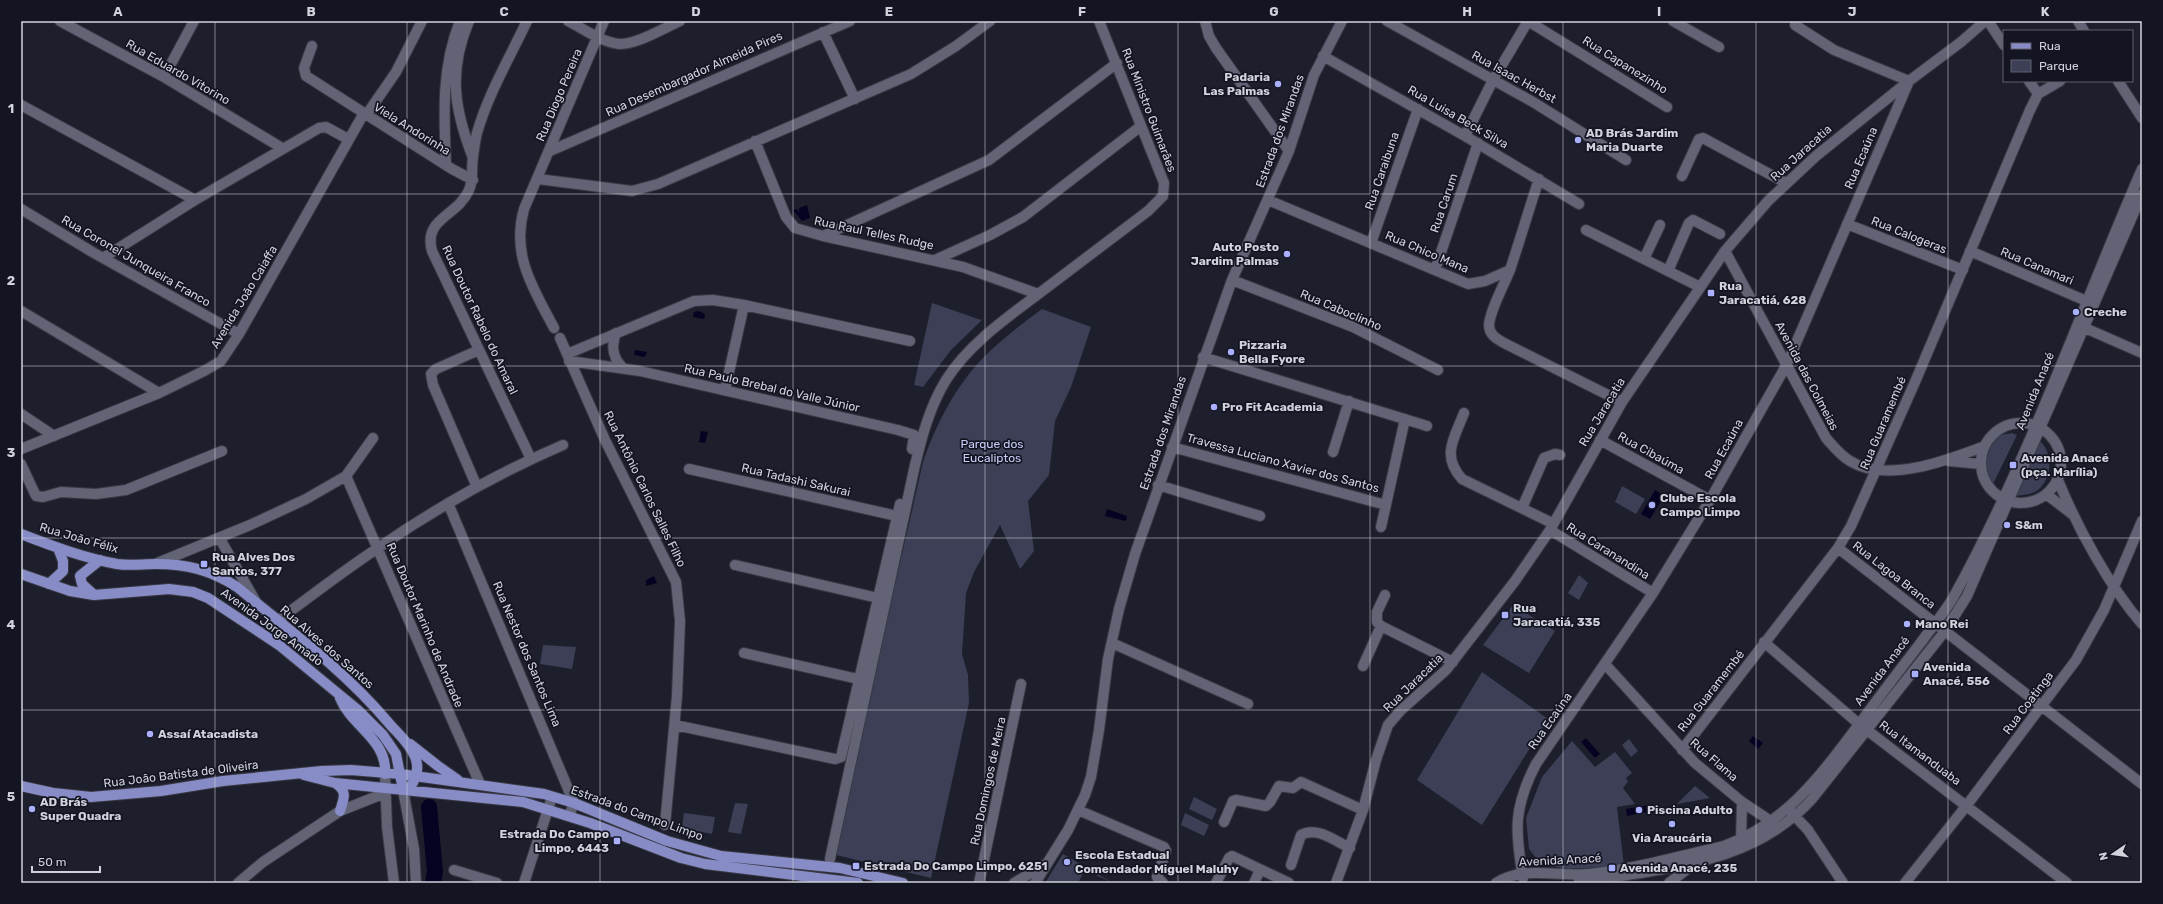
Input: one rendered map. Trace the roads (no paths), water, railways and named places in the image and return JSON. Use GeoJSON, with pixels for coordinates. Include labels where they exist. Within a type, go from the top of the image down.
{"type":"FeatureCollection","features":[{"type":"Feature","properties":{"kind":"main road","name":"Rua João Félix"},"geometry":{"type":"LineString","coordinates":[[21,534],[58,548],[100,560],[132,565],[155,564]]}},
{"type":"Feature","properties":{"kind":"main road"},"geometry":{"type":"LineString","coordinates":[[49,584],[63,571],[63,561],[58,548]]}},
{"type":"Feature","properties":{"kind":"main road"},"geometry":{"type":"LineString","coordinates":[[94,595],[82,584],[80,576],[83,572],[100,560]]}},
{"type":"Feature","properties":{"kind":"main road","name":"Rua Alves dos Santos"},"geometry":{"type":"LineString","coordinates":[[155,564],[182,565],[220,576],[257,604],[371,702],[402,737],[415,758],[416,776]]}},
{"type":"Feature","properties":{"kind":"main road","name":"Avenida Jorge Amado"},"geometry":{"type":"LineString","coordinates":[[21,574],[70,591],[94,595],[169,589],[193,592],[208,598],[279,645],[311,670],[338,695]]}},
{"type":"Feature","properties":{"kind":"main road"},"geometry":{"type":"LineString","coordinates":[[338,695],[348,712],[378,747],[385,758],[385,774]]}},
{"type":"Feature","properties":{"kind":"main road"},"geometry":{"type":"LineString","coordinates":[[338,695],[358,710],[383,735],[396,754],[405,790]]}},
{"type":"Feature","properties":{"kind":"main road"},"geometry":{"type":"LineString","coordinates":[[402,737],[438,766],[461,782]]}},
{"type":"Feature","properties":{"kind":"main road","name":"Rua João Batista de Oliveira"},"geometry":{"type":"LineString","coordinates":[[21,786],[52,793],[84,796],[122,796],[223,781],[296,773],[352,770],[385,774]]}},
{"type":"Feature","properties":{"kind":"main road","name":"Rua João Batista de Oliveira"},"geometry":{"type":"LineString","coordinates":[[296,773],[335,783],[385,791]]}},
{"type":"Feature","properties":{"kind":"main road","name":"Estrada do Campo Limpo"},"geometry":{"type":"LineString","coordinates":[[385,774],[400,774],[516,789],[574,803],[648,834],[692,849],[721,856],[840,868],[903,883]]}},
{"type":"Feature","properties":{"kind":"main road"},"geometry":{"type":"LineString","coordinates":[[405,790],[416,776]]}},
{"type":"Feature","properties":{"kind":"main road"},"geometry":{"type":"LineString","coordinates":[[335,783],[344,790],[345,796],[340,811]]}},
{"type":"Feature","properties":{"kind":"main road"},"geometry":{"type":"LineString","coordinates":[[385,791],[405,790],[523,802],[569,816],[681,858],[705,864],[858,883]]}},
{"type":"Feature","properties":{"kind":"street","name":"Rua Eduardo Vitorino"},"geometry":{"type":"LineString","coordinates":[[60,21],[164,77],[282,148]]}},
{"type":"Feature","properties":{"kind":"street"},"geometry":{"type":"LineString","coordinates":[[164,77],[194,21]]}},
{"type":"Feature","properties":{"kind":"street"},"geometry":{"type":"LineString","coordinates":[[312,46],[304,68],[306,76],[365,114],[396,72],[422,21]]}},
{"type":"Feature","properties":{"kind":"street"},"geometry":{"type":"LineString","coordinates":[[446,166],[445,78],[448,60],[460,21]]}},
{"type":"Feature","properties":{"kind":"street"},"geometry":{"type":"LineString","coordinates":[[469,21],[458,57],[455,90],[460,125],[473,158]]}},
{"type":"Feature","properties":{"kind":"street","name":"Rua Doutor Rabelo do Amaral"},"geometry":{"type":"LineString","coordinates":[[527,21],[490,100],[478,133],[473,158],[473,180],[469,192],[461,204],[435,226],[432,230],[430,239],[432,251],[531,459]]}},
{"type":"Feature","properties":{"kind":"street"},"geometry":{"type":"LineString","coordinates":[[568,21],[598,37],[620,44],[636,40],[680,21]]}},
{"type":"Feature","properties":{"kind":"street","name":"Rua Diogo Pereira"},"geometry":{"type":"LineString","coordinates":[[538,179],[604,21]]}},
{"type":"Feature","properties":{"kind":"street","name":"Rua Desembargador Almeida Pires"},"geometry":{"type":"LineString","coordinates":[[550,151],[850,21]]}},
{"type":"Feature","properties":{"kind":"street"},"geometry":{"type":"LineString","coordinates":[[554,328],[521,257],[520,223],[524,209],[538,179],[599,188],[638,190],[658,184],[911,74],[956,46],[990,21]]}},
{"type":"Feature","properties":{"kind":"street","name":"Rua Ministro Guimarães"},"geometry":{"type":"LineString","coordinates":[[830,859],[922,436],[946,379],[972,350],[1008,317],[1148,211],[1163,196],[1164,183],[1099,21]]}},
{"type":"Feature","properties":{"kind":"street"},"geometry":{"type":"LineString","coordinates":[[1205,21],[1209,36],[1216,48],[1288,151]]}},
{"type":"Feature","properties":{"kind":"street","name":"Estrada dos Mirandas"},"geometry":{"type":"LineString","coordinates":[[1035,883],[1060,843],[1078,810],[1091,777],[1099,730],[1105,679],[1127,580],[1158,485],[1203,357],[1232,280],[1288,151],[1304,103],[1323,56],[1342,21]]}},
{"type":"Feature","properties":{"kind":"street","name":"Rua Isaac Herbst"},"geometry":{"type":"LineString","coordinates":[[1387,21],[1561,118],[1626,160]]}},
{"type":"Feature","properties":{"kind":"street"},"geometry":{"type":"LineString","coordinates":[[1465,136],[1493,80],[1528,21]]}},
{"type":"Feature","properties":{"kind":"street","name":"Rua Capanezinho"},"geometry":{"type":"LineString","coordinates":[[1528,21],[1667,107]]}},
{"type":"Feature","properties":{"kind":"street"},"geometry":{"type":"LineString","coordinates":[[1673,21],[1719,47]]}},
{"type":"Feature","properties":{"kind":"street"},"geometry":{"type":"LineString","coordinates":[[1796,21],[1795,25],[1825,46],[1909,81]]}},
{"type":"Feature","properties":{"kind":"street"},"geometry":{"type":"LineString","coordinates":[[1986,21],[2003,44]]}},
{"type":"Feature","properties":{"kind":"street","name":"Rua Jaracatia"},"geometry":{"type":"LineString","coordinates":[[1336,883],[1363,810],[1376,760],[1388,725],[1401,710],[1432,685],[1454,662],[1515,581],[1551,527],[1622,402],[1725,251],[1744,227],[1786,183],[1816,156],[1909,81],[1962,42],[1986,21]]}},
{"type":"Feature","properties":{"kind":"street"},"geometry":{"type":"LineString","coordinates":[[2078,21],[2083,30]]}},
{"type":"Feature","properties":{"kind":"street"},"geometry":{"type":"LineString","coordinates":[[823,32],[855,99]]}},
{"type":"Feature","properties":{"kind":"street","name":"Rua Luisa Beck Silva"},"geometry":{"type":"LineString","coordinates":[[1323,56],[1478,143],[1579,204]]}},
{"type":"Feature","properties":{"kind":"street"},"geometry":{"type":"LineString","coordinates":[[822,236],[989,160],[1117,63]]}},
{"type":"Feature","properties":{"kind":"street","name":"Rua Ecaúna"},"geometry":{"type":"LineString","coordinates":[[1523,875],[1516,831],[1517,813],[1526,784],[1536,764],[1653,594],[1710,500],[1787,364],[1846,224],[1909,81]]}},
{"type":"Feature","properties":{"kind":"street"},"geometry":{"type":"LineString","coordinates":[[2030,82],[2038,94],[2058,82]]}},
{"type":"Feature","properties":{"kind":"street"},"geometry":{"type":"LineString","coordinates":[[2119,82],[2142,118]]}},
{"type":"Feature","properties":{"kind":"street","name":"Rua Guaramembé"},"geometry":{"type":"LineString","coordinates":[[1682,750],[1838,548],[1851,526],[1877,470],[2038,94]]}},
{"type":"Feature","properties":{"kind":"street"},"geometry":{"type":"LineString","coordinates":[[21,105],[195,200]]}},
{"type":"Feature","properties":{"kind":"street","name":"Rua Caraibuna"},"geometry":{"type":"LineString","coordinates":[[1371,243],[1418,109]]}},
{"type":"Feature","properties":{"kind":"street","name":"Viela Andorinha"},"geometry":{"type":"LineString","coordinates":[[348,139],[365,114],[446,166],[473,180]]}},
{"type":"Feature","properties":{"kind":"street"},"geometry":{"type":"LineString","coordinates":[[935,260],[990,235],[1023,217],[1141,126]]}},
{"type":"Feature","properties":{"kind":"street"},"geometry":{"type":"LineString","coordinates":[[103,258],[195,200],[282,148],[322,127],[338,132],[348,139]]}},
{"type":"Feature","properties":{"kind":"street"},"geometry":{"type":"LineString","coordinates":[[1682,176],[1699,139],[1703,138],[1786,183]]}},
{"type":"Feature","properties":{"kind":"street","name":"Avenida João Caiaffa"},"geometry":{"type":"LineString","coordinates":[[21,450],[159,393],[215,365],[227,353],[239,334],[344,150],[348,139]]}},
{"type":"Feature","properties":{"kind":"street","name":"Rua Raul Telles Rudge"},"geometry":{"type":"LineString","coordinates":[[755,141],[777,198],[790,223],[795,228],[822,236],[963,267],[1038,294]]}},
{"type":"Feature","properties":{"kind":"street","name":"Rua Carum"},"geometry":{"type":"LineString","coordinates":[[1435,270],[1478,143]]}},
{"type":"Feature","properties":{"kind":"street","name":"Avenida Anacé"},"geometry":{"type":"LineString","coordinates":[[2038,428],[2090,302],[2142,168]]}},
{"type":"Feature","properties":{"kind":"street"},"geometry":{"type":"LineString","coordinates":[[1539,179],[1510,270],[1489,326],[1492,335],[1504,343],[1622,402]]}},
{"type":"Feature","properties":{"kind":"street","name":"Avenida Anacé"},"geometry":{"type":"LineString","coordinates":[[1698,857],[1741,840],[1772,822],[1788,809],[1945,631],[1967,596],[2006,499],[2085,328],[2090,302],[2142,194]]}},
{"type":"Feature","properties":{"kind":"street","name":"Rua Chico Mana"},"geometry":{"type":"LineString","coordinates":[[1268,200],[1468,284],[1473,284],[1510,270]]}},
{"type":"Feature","properties":{"kind":"street","name":"Rua Coronel Junqueira Franco"},"geometry":{"type":"LineString","coordinates":[[21,209],[103,258],[239,334]]}},
{"type":"Feature","properties":{"kind":"street"},"geometry":{"type":"LineString","coordinates":[[1668,271],[1689,222],[1693,220],[1720,234]]}},
{"type":"Feature","properties":{"kind":"street","name":"Rua Calogeras"},"geometry":{"type":"LineString","coordinates":[[1846,224],[1962,270]]}},
{"type":"Feature","properties":{"kind":"street"},"geometry":{"type":"LineString","coordinates":[[1644,259],[1660,226]]}},
{"type":"Feature","properties":{"kind":"street"},"geometry":{"type":"LineString","coordinates":[[1586,230],[1700,287]]}},
{"type":"Feature","properties":{"kind":"street","name":"Avenida das Colmeias"},"geometry":{"type":"LineString","coordinates":[[1725,251],[1826,438],[1833,447],[1850,462],[1877,470],[1908,469],[1947,461],[1985,446]]}},
{"type":"Feature","properties":{"kind":"street","name":"Rua Canamari"},"geometry":{"type":"LineString","coordinates":[[1970,251],[2090,302]]}},
{"type":"Feature","properties":{"kind":"street","name":"Rua Caboclinho"},"geometry":{"type":"LineString","coordinates":[[1232,280],[1353,327],[1438,370]]}},
{"type":"Feature","properties":{"kind":"street"},"geometry":{"type":"LineString","coordinates":[[568,357],[616,333],[694,301],[713,300],[744,305],[910,341]]}},
{"type":"Feature","properties":{"kind":"street"},"geometry":{"type":"LineString","coordinates":[[725,390],[744,305]]}},
{"type":"Feature","properties":{"kind":"street"},"geometry":{"type":"LineString","coordinates":[[21,311],[159,393]]}},
{"type":"Feature","properties":{"kind":"street"},"geometry":{"type":"LineString","coordinates":[[2085,328],[2142,353]]}},
{"type":"Feature","properties":{"kind":"street"},"geometry":{"type":"LineString","coordinates":[[616,333],[613,340],[613,353],[623,368]]}},
{"type":"Feature","properties":{"kind":"street","name":"Rua Antônio Carlos Salles Filho"},"geometry":{"type":"LineString","coordinates":[[560,338],[606,440],[676,582],[680,621],[675,725],[665,824]]}},
{"type":"Feature","properties":{"kind":"street"},"geometry":{"type":"LineString","coordinates":[[477,487],[431,381],[431,374],[436,369],[479,350]]}},
{"type":"Feature","properties":{"kind":"street","name":"Rua Paulo Brebal do Valle Júnior"},"geometry":{"type":"LineString","coordinates":[[568,357],[725,390],[914,435],[897,516]]}},
{"type":"Feature","properties":{"kind":"street"},"geometry":{"type":"LineString","coordinates":[[1203,357],[1427,426]]}},
{"type":"Feature","properties":{"kind":"street"},"geometry":{"type":"LineString","coordinates":[[1333,452],[1349,401]]}},
{"type":"Feature","properties":{"kind":"street","name":"Rua Caranandina"},"geometry":{"type":"LineString","coordinates":[[1464,413],[1450,453],[1450,462],[1462,479],[1522,508],[1653,594]]}},
{"type":"Feature","properties":{"kind":"street"},"geometry":{"type":"LineString","coordinates":[[21,414],[54,436]]}},
{"type":"Feature","properties":{"kind":"street"},"geometry":{"type":"LineString","coordinates":[[1381,527],[1404,419]]}},
{"type":"Feature","properties":{"kind":"street"},"geometry":{"type":"LineString","coordinates":[[2026,423],[2038,428],[2049,434],[2056,444],[2060,455],[2061,468],[2058,480],[2046,494],[2029,502],[2006,499],[1994,492],[1986,482],[1981,464],[1985,446],[1992,436],[2002,428],[2014,424],[2026,423]]}},
{"type":"Feature","properties":{"kind":"street"},"geometry":{"type":"LineString","coordinates":[[155,564],[220,539],[306,499],[346,476],[373,438]]}},
{"type":"Feature","properties":{"kind":"street","name":"Rua Cibaúma"},"geometry":{"type":"LineString","coordinates":[[1600,440],[1710,500]]}},
{"type":"Feature","properties":{"kind":"street"},"geometry":{"type":"LineString","coordinates":[[277,621],[378,547],[448,503],[531,459],[563,445]]}},
{"type":"Feature","properties":{"kind":"street","name":"Travessa Luciano Xavier dos Santos"},"geometry":{"type":"LineString","coordinates":[[1172,447],[1386,505]]}},
{"type":"Feature","properties":{"kind":"street"},"geometry":{"type":"LineString","coordinates":[[21,464],[36,496],[43,497],[61,492],[96,494],[126,490],[222,451]]}},
{"type":"Feature","properties":{"kind":"street"},"geometry":{"type":"LineString","coordinates":[[1522,508],[1544,458],[1549,455],[1560,455]]}},
{"type":"Feature","properties":{"kind":"street","name":"Avenida das Colmeias"},"geometry":{"type":"LineString","coordinates":[[1947,461],[1981,464]]}},
{"type":"Feature","properties":{"kind":"street","name":"Rua Tadashi Sakurai"},"geometry":{"type":"LineString","coordinates":[[689,469],[897,516]]}},
{"type":"Feature","properties":{"kind":"street","name":"Rua Doutor Marinho de Andrade"},"geometry":{"type":"LineString","coordinates":[[346,476],[480,784]]}},
{"type":"Feature","properties":{"kind":"street"},"geometry":{"type":"LineString","coordinates":[[2058,480],[2072,514],[2114,585],[2142,624]]}},
{"type":"Feature","properties":{"kind":"street"},"geometry":{"type":"LineString","coordinates":[[1158,485],[1260,516]]}},
{"type":"Feature","properties":{"kind":"street"},"geometry":{"type":"LineString","coordinates":[[2046,494],[2072,514]]}},
{"type":"Feature","properties":{"kind":"street","name":"Avenida Anacé"},"geometry":{"type":"LineString","coordinates":[[1496,883],[1504,878],[1523,875],[1595,879],[1741,849],[1780,829],[1796,817],[1817,793],[1862,726],[1952,599],[2006,499]]}},
{"type":"Feature","properties":{"kind":"street","name":"Rua Nestor dos Santos Lima"},"geometry":{"type":"LineString","coordinates":[[448,503],[574,803]]}},
{"type":"Feature","properties":{"kind":"street"},"geometry":{"type":"LineString","coordinates":[[675,725],[839,759],[842,755],[858,678],[897,516]]}},
{"type":"Feature","properties":{"kind":"street","name":"Rua Coatinga"},"geometry":{"type":"LineString","coordinates":[[1905,883],[1967,806],[2042,706],[2089,639],[2142,521]]}},
{"type":"Feature","properties":{"kind":"street","name":"Rua Alves dos Santos"},"geometry":{"type":"LineString","coordinates":[[220,539],[257,604]]}},
{"type":"Feature","properties":{"kind":"street","name":"Rua Lagoa Branca"},"geometry":{"type":"LineString","coordinates":[[1838,548],[2142,784]]}},
{"type":"Feature","properties":{"kind":"street"},"geometry":{"type":"LineString","coordinates":[[735,565],[878,598]]}},
{"type":"Feature","properties":{"kind":"street"},"geometry":{"type":"LineString","coordinates":[[1385,595],[1376,618],[1377,622],[1381,626],[1454,662]]}},
{"type":"Feature","properties":{"kind":"street"},"geometry":{"type":"LineString","coordinates":[[1363,666],[1381,626]]}},
{"type":"Feature","properties":{"kind":"street","name":"Rua Itamanduaba"},"geometry":{"type":"LineString","coordinates":[[1764,642],[1862,726],[2064,882]]}},
{"type":"Feature","properties":{"kind":"street"},"geometry":{"type":"LineString","coordinates":[[1112,643],[1248,704]]}},
{"type":"Feature","properties":{"kind":"street"},"geometry":{"type":"LineString","coordinates":[[744,653],[858,678]]}},
{"type":"Feature","properties":{"kind":"street","name":"Rua Flama"},"geometry":{"type":"LineString","coordinates":[[1605,664],[1682,750],[1742,802],[1772,822]]}},
{"type":"Feature","properties":{"kind":"street","name":"Rua Domingos de Meira"},"geometry":{"type":"LineString","coordinates":[[979,883],[1021,684]]}},
{"type":"Feature","properties":{"kind":"street"},"geometry":{"type":"LineString","coordinates":[[385,774],[385,791],[394,883]]}},
{"type":"Feature","properties":{"kind":"street"},"geometry":{"type":"LineString","coordinates":[[1224,822],[1233,801],[1236,800],[1266,806],[1279,786],[1293,788],[1302,782],[1363,810]]}},
{"type":"Feature","properties":{"kind":"street"},"geometry":{"type":"LineString","coordinates":[[405,790],[414,849],[416,883]]}},
{"type":"Feature","properties":{"kind":"street"},"geometry":{"type":"LineString","coordinates":[[238,883],[263,862],[340,811],[385,791]]}},
{"type":"Feature","properties":{"kind":"street"},"geometry":{"type":"LineString","coordinates":[[524,883],[552,797]]}},
{"type":"Feature","properties":{"kind":"street"},"geometry":{"type":"LineString","coordinates":[[1741,840],[1742,802]]}},
{"type":"Feature","properties":{"kind":"street"},"geometry":{"type":"LineString","coordinates":[[569,816],[574,803]]}},
{"type":"Feature","properties":{"kind":"street"},"geometry":{"type":"LineString","coordinates":[[1788,809],[1823,850],[1843,883]]}},
{"type":"Feature","properties":{"kind":"street"},"geometry":{"type":"LineString","coordinates":[[1078,810],[1164,847],[1166,851],[1157,877],[1163,883]]}},
{"type":"Feature","properties":{"kind":"street"},"geometry":{"type":"LineString","coordinates":[[1291,865],[1301,835],[1311,830],[1350,848]]}},
{"type":"Feature","properties":{"kind":"street"},"geometry":{"type":"LineString","coordinates":[[1216,883],[1230,857],[1289,883]]}},
{"type":"Feature","properties":{"kind":"street"},"geometry":{"type":"LineString","coordinates":[[1669,883],[1698,857]]}},
{"type":"Feature","properties":{"kind":"street","name":"Estrada dos Mirandas"},"geometry":{"type":"LineString","coordinates":[[1014,883],[1046,864]]}},
{"type":"Feature","properties":{"kind":"street"},"geometry":{"type":"LineString","coordinates":[[454,870],[497,883]]}},
{"type":"Feature","properties":{"kind":"street"},"geometry":{"type":"LineString","coordinates":[[1254,883],[1260,870]]}},
{"type":"Feature","properties":{"kind":"street","name":"Avenida Anacé"},"geometry":{"type":"LineString","coordinates":[[1510,883],[1523,875]]}},
{"type":"Feature","properties":{"kind":"waterway"},"geometry":{"type":"LineString","coordinates":[[429,807],[435,872],[433,883]]}},
{"type":"Feature","properties":{"kind":"place","name":"Padaria Las Palmas"},"geometry":{"type":"Point","coordinates":[1278,84]}},
{"type":"Feature","properties":{"kind":"place","name":"AD Brás Jardim Maria Duarte"},"geometry":{"type":"Point","coordinates":[1578,140]}},
{"type":"Feature","properties":{"kind":"place","name":"Auto Posto Jardim Palmas"},"geometry":{"type":"Point","coordinates":[1287,254]}},
{"type":"Feature","properties":{"kind":"place","name":"Rua Jaracatiá, 628"},"geometry":{"type":"Point","coordinates":[1711,293]}},
{"type":"Feature","properties":{"kind":"place","name":"Creche"},"geometry":{"type":"Point","coordinates":[2076,312]}},
{"type":"Feature","properties":{"kind":"place","name":"Pizzaria Bella Fyore"},"geometry":{"type":"Point","coordinates":[1231,352]}},
{"type":"Feature","properties":{"kind":"place","name":"Pro Fit Academia"},"geometry":{"type":"Point","coordinates":[1214,407]}},
{"type":"Feature","properties":{"kind":"place","name":"Avenida Anacé (pça. Marília)"},"geometry":{"type":"Point","coordinates":[2013,465]}},
{"type":"Feature","properties":{"kind":"place","name":"Clube Escola Campo Limpo"},"geometry":{"type":"Point","coordinates":[1652,505]}},
{"type":"Feature","properties":{"kind":"place","name":"S&m"},"geometry":{"type":"Point","coordinates":[2007,525]}},
{"type":"Feature","properties":{"kind":"place","name":"Rua Alves Dos Santos, 377"},"geometry":{"type":"Point","coordinates":[204,564]}},
{"type":"Feature","properties":{"kind":"place","name":"Rua Jaracatiá, 335"},"geometry":{"type":"Point","coordinates":[1505,615]}},
{"type":"Feature","properties":{"kind":"place","name":"Mano Rei"},"geometry":{"type":"Point","coordinates":[1907,624]}},
{"type":"Feature","properties":{"kind":"place","name":"Avenida Anacé, 556"},"geometry":{"type":"Point","coordinates":[1915,674]}},
{"type":"Feature","properties":{"kind":"place","name":"Assaí Atacadista"},"geometry":{"type":"Point","coordinates":[150,734]}},
{"type":"Feature","properties":{"kind":"place","name":"AD Brás Super Quadra"},"geometry":{"type":"Point","coordinates":[32,809]}},
{"type":"Feature","properties":{"kind":"place","name":"Piscina Adulto"},"geometry":{"type":"Point","coordinates":[1639,810]}},
{"type":"Feature","properties":{"kind":"place","name":"Via Araucária"},"geometry":{"type":"Point","coordinates":[1672,824]}},
{"type":"Feature","properties":{"kind":"place","name":"Estrada Do Campo Limpo, 6443"},"geometry":{"type":"Point","coordinates":[617,841]}},
{"type":"Feature","properties":{"kind":"place","name":"Escola Estadual Comendador Miguel Maluhy"},"geometry":{"type":"Point","coordinates":[1067,862]}},
{"type":"Feature","properties":{"kind":"place","name":"Estrada Do Campo Limpo, 6251"},"geometry":{"type":"Point","coordinates":[856,866]}},
{"type":"Feature","properties":{"kind":"place","name":"Avenida Anacé, 235"},"geometry":{"type":"Point","coordinates":[1612,868]}},
{"type":"Feature","properties":{"kind":"park label","name":"Parque dos Eucaliptos"},"geometry":{"type":"Point","coordinates":[992,451]}}]}
